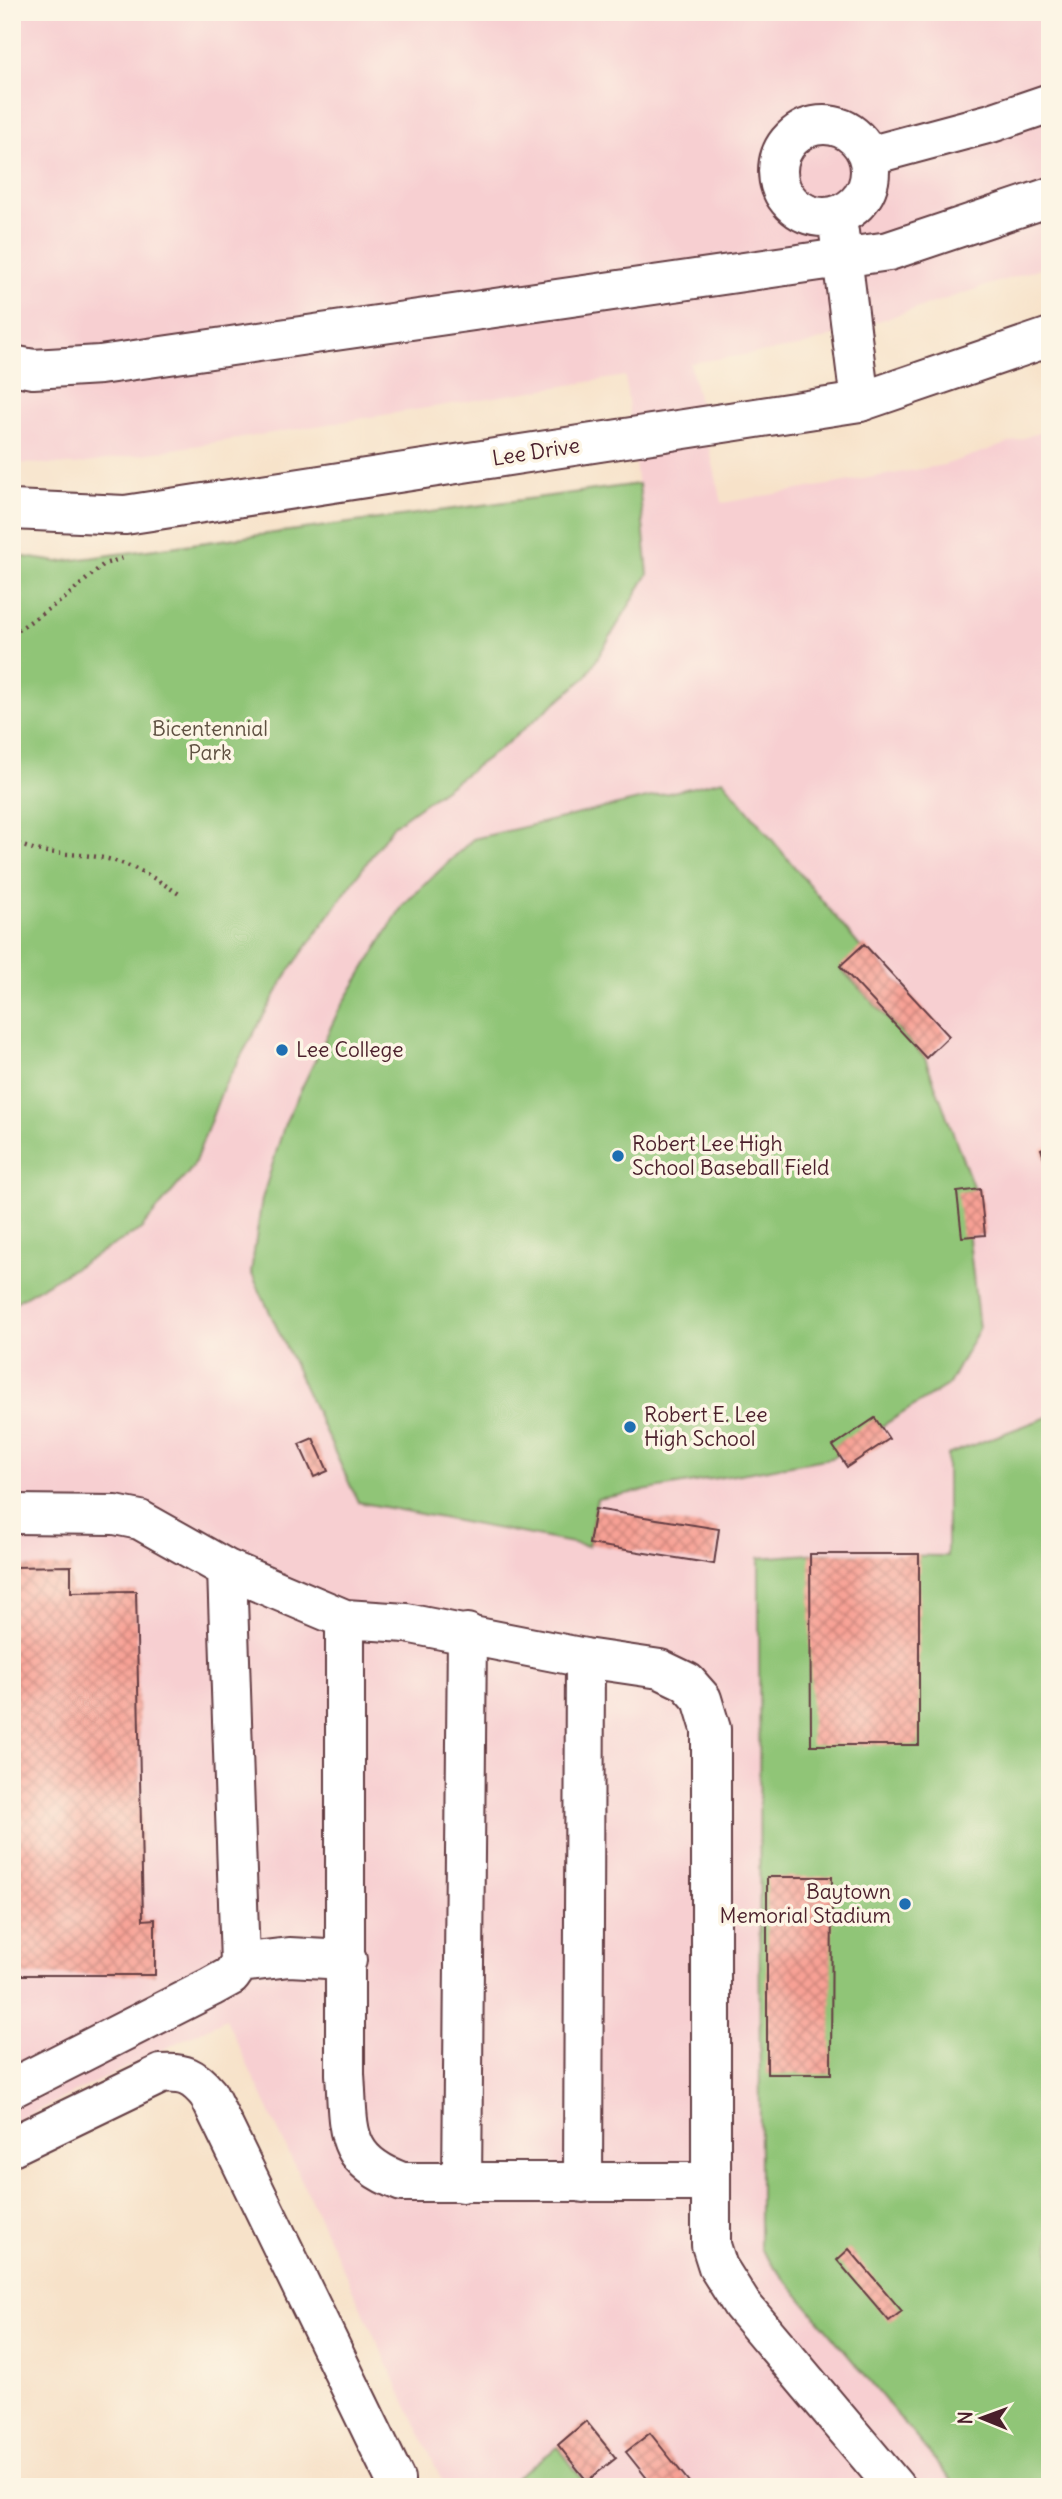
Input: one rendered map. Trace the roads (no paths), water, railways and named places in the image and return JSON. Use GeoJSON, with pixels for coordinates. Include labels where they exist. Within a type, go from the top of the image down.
{"type":"FeatureCollection","features":[{"type":"Feature","properties":{"kind":"main road"},"geometry":{"type":"LineString","coordinates":[[868,156],[1050,103]]}},
{"type":"Feature","properties":{"kind":"main road"},"geometry":{"type":"LineString","coordinates":[[823,124],[851,133],[868,156],[868,185],[862,199],[837,216],[821,218],[806,214],[793,205],[783,192],[778,178],[784,147],[795,135],[808,127],[823,124]]}},
{"type":"Feature","properties":{"kind":"main road"},"geometry":{"type":"LineString","coordinates":[[12,365],[33,369],[100,365],[889,251],[1050,197]]}},
{"type":"Feature","properties":{"kind":"main road"},"geometry":{"type":"LineString","coordinates":[[837,216],[860,402]]}},
{"type":"Feature","properties":{"kind":"main road","name":"Lee Drive"},"geometry":{"type":"LineString","coordinates":[[12,510],[125,515],[149,512],[860,402],[1050,337]]}},
{"type":"Feature","properties":{"kind":"main road"},"geometry":{"type":"LineString","coordinates":[[12,1514],[115,1514],[140,1520],[227,1569],[345,1619],[406,1623],[467,1633],[584,1658],[660,1669],[687,1682],[702,1699],[711,1729],[711,2245],[729,2285],[895,2487]]}},
{"type":"Feature","properties":{"kind":"main road"},"geometry":{"type":"LineString","coordinates":[[12,2088],[211,1987],[231,1976],[240,1963],[227,1569]]}},
{"type":"Feature","properties":{"kind":"main road"},"geometry":{"type":"LineString","coordinates":[[345,1619],[345,2074],[350,2137],[358,2153],[368,2166],[402,2182],[711,2182]]}},
{"type":"Feature","properties":{"kind":"main road"},"geometry":{"type":"LineString","coordinates":[[462,2183],[467,1633]]}},
{"type":"Feature","properties":{"kind":"main road"},"geometry":{"type":"LineString","coordinates":[[583,2183],[584,1658]]}},
{"type":"Feature","properties":{"kind":"main road"},"geometry":{"type":"LineString","coordinates":[[240,1963],[289,1957],[347,1960]]}},
{"type":"Feature","properties":{"kind":"main road"},"geometry":{"type":"LineString","coordinates":[[12,2146],[161,2074],[179,2072],[196,2079],[208,2094],[395,2479],[395,2487]]}},
{"type":"Feature","properties":{"kind":"place","name":"Lee College"},"geometry":{"type":"Point","coordinates":[282,1050]}},
{"type":"Feature","properties":{"kind":"place","name":"Robert Lee High School Baseball Field"},"geometry":{"type":"Point","coordinates":[618,1156]}},
{"type":"Feature","properties":{"kind":"place","name":"Robert E. Lee High School"},"geometry":{"type":"Point","coordinates":[630,1427]}},
{"type":"Feature","properties":{"kind":"place","name":"Baytown Memorial Stadium"},"geometry":{"type":"Point","coordinates":[905,1904]}},
{"type":"Feature","properties":{"kind":"park label","name":"Bicentennial Park"},"geometry":{"type":"Point","coordinates":[210,741]}}]}
